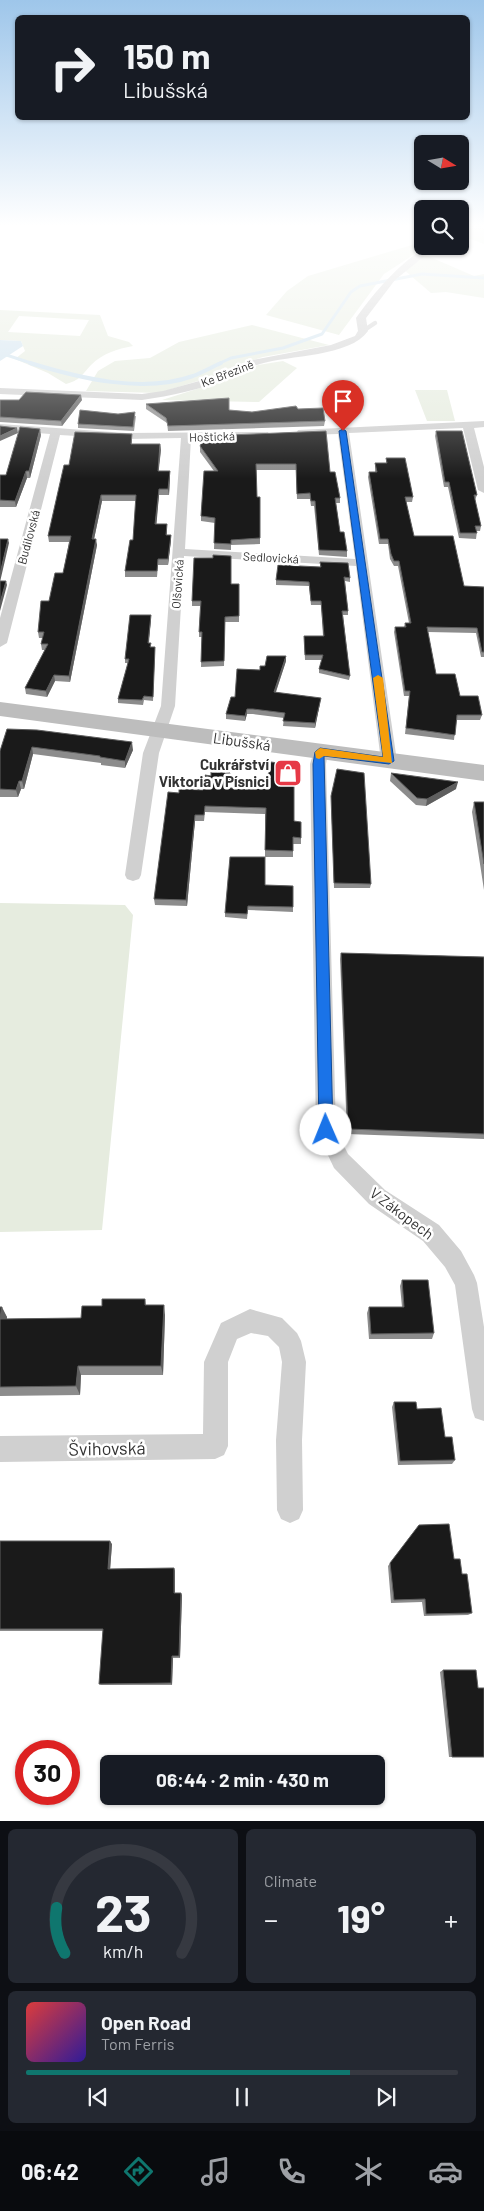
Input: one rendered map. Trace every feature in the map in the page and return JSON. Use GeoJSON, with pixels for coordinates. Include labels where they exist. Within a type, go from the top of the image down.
{"type":"FeatureCollection","features":[{"type":"Feature","properties":{"kind":"street"},"geometry":{"type":"LineString","coordinates":[[363,331],[360,318],[367,309]]}},
{"type":"Feature","properties":{"kind":"street","name":"Ke Březině"},"geometry":{"type":"LineString","coordinates":[[0,391],[125,398],[164,394],[224,377],[256,362],[333,347],[358,338],[363,331]]}},
{"type":"Feature","properties":{"kind":"street"},"geometry":{"type":"LineString","coordinates":[[294,433],[484,424]]}},
{"type":"Feature","properties":{"kind":"street"},"geometry":{"type":"LineString","coordinates":[[468,425],[484,490]]}},
{"type":"Feature","properties":{"kind":"street","name":"Hoštická"},"geometry":{"type":"LineString","coordinates":[[0,427],[56,432],[186,436],[274,434]]}},
{"type":"Feature","properties":{"kind":"street"},"geometry":{"type":"LineString","coordinates":[[343,431],[389,761]]}},
{"type":"Feature","properties":{"kind":"street","name":"Budilovská"},"geometry":{"type":"LineString","coordinates":[[0,643],[56,432]]}},
{"type":"Feature","properties":{"kind":"street","name":"Olšovická"},"geometry":{"type":"LineString","coordinates":[[132,875],[151,753],[168,706],[186,436]]}},
{"type":"Feature","properties":{"kind":"street","name":"Sedlovická"},"geometry":{"type":"LineString","coordinates":[[179,552],[362,563]]}},
{"type":"Feature","properties":{"kind":"street","name":"Libušská"},"geometry":{"type":"LineString","coordinates":[[0,709],[484,773]]}},
{"type":"Feature","properties":{"kind":"street","name":"V Zákopech"},"geometry":{"type":"LineString","coordinates":[[320,752],[318,764],[326,1130],[341,1161],[377,1197],[431,1233],[453,1258],[466,1283],[484,1409]]}},
{"type":"Feature","properties":{"kind":"street","name":"Švihovská"},"geometry":{"type":"LineString","coordinates":[[0,1449],[214,1446],[216,1362],[229,1331],[250,1321],[274,1326],[289,1341],[294,1362],[289,1440],[290,1510]]}},
{"type":"Feature","properties":{"kind":"lane"},"geometry":{"type":"LineString","coordinates":[[363,331],[375,323]]}},
{"type":"Feature","properties":{"kind":"shaded area"},"geometry":{"type":"Polygon","coordinates":[[[271,309],[358,309],[339,335],[266,315],[271,309]]]}},
{"type":"Feature","properties":{"kind":"shaded area"},"geometry":{"type":"Polygon","coordinates":[[[0,310],[100,315],[108,336],[129,342],[133,346],[105,355],[91,365],[77,379],[66,384],[48,373],[15,359],[25,351],[21,341],[0,340],[0,310]],[[19,316],[8,332],[80,336],[89,320],[19,316]]]}},
{"type":"Feature","properties":{"kind":"shaded area"},"geometry":{"type":"Polygon","coordinates":[[[252,325],[329,345],[263,357],[241,364],[218,375],[158,393],[86,391],[98,371],[115,361],[150,358],[179,342],[252,325]]]}},
{"type":"Feature","properties":{"kind":"shaded area"},"geometry":{"type":"Polygon","coordinates":[[[283,361],[297,368],[259,402],[162,400],[225,380],[258,365],[283,361]]]}},
{"type":"Feature","properties":{"kind":"shaded area"},"geometry":{"type":"Polygon","coordinates":[[[415,390],[447,390],[455,421],[427,421],[415,390]]]}},
{"type":"Feature","properties":{"kind":"shaded area"},"geometry":{"type":"Polygon","coordinates":[[[0,903],[125,905],[133,915],[102,1230],[0,1232],[0,903]]]}},
{"type":"Feature","properties":{"kind":"water"},"geometry":{"type":"Polygon","coordinates":[[[0,340],[21,341],[23,346],[0,361],[0,340]]]}},
{"type":"Feature","properties":{"kind":"building"},"geometry":{"type":"Polygon","coordinates":[[[26,392],[81,395],[61,421],[0,417],[0,400],[19,400],[26,392]]]}},
{"type":"Feature","properties":{"kind":"building"},"geometry":{"type":"Polygon","coordinates":[[[229,398],[229,410],[252,412],[296,406],[298,409],[323,408],[325,421],[168,426],[166,418],[146,404],[229,398]]]}},
{"type":"Feature","properties":{"kind":"building"},"geometry":{"type":"Polygon","coordinates":[[[80,410],[118,414],[135,412],[133,427],[78,424],[80,410]]]}},
{"type":"Feature","properties":{"kind":"building"},"geometry":{"type":"Polygon","coordinates":[[[0,426],[17,428],[0,436],[0,426]]]}},
{"type":"Feature","properties":{"kind":"building"},"geometry":{"type":"Polygon","coordinates":[[[20,427],[40,429],[29,471],[26,471],[15,501],[0,500],[0,475],[6,475],[20,427]]]}},
{"type":"Feature","properties":{"kind":"building"},"geometry":{"type":"Polygon","coordinates":[[[326,431],[330,472],[335,472],[340,498],[335,498],[340,532],[344,532],[347,551],[319,550],[315,501],[311,501],[310,493],[297,494],[296,464],[256,464],[257,497],[260,497],[260,538],[231,540],[231,544],[214,543],[215,518],[201,516],[204,471],[218,471],[200,446],[205,436],[326,431]]]}},
{"type":"Feature","properties":{"kind":"building"},"geometry":{"type":"Polygon","coordinates":[[[436,431],[462,431],[477,495],[474,495],[481,526],[475,526],[477,533],[460,533],[449,482],[445,482],[436,431]]]}},
{"type":"Feature","properties":{"kind":"building"},"geometry":{"type":"Polygon","coordinates":[[[75,432],[132,434],[131,444],[160,444],[158,471],[170,471],[168,489],[159,489],[155,524],[167,524],[166,535],[171,535],[168,559],[158,559],[157,571],[125,571],[130,540],[133,540],[136,495],[101,495],[92,539],[96,539],[69,676],[54,675],[46,691],[25,688],[48,644],[41,644],[44,632],[38,632],[41,601],[49,601],[55,573],[63,573],[71,536],[48,536],[64,465],[69,465],[75,432]]]}},
{"type":"Feature","properties":{"kind":"building"},"geometry":{"type":"Polygon","coordinates":[[[386,458],[405,458],[413,497],[405,497],[414,536],[453,536],[464,586],[484,587],[484,652],[482,652],[477,628],[427,627],[436,674],[455,674],[460,696],[478,696],[482,715],[457,715],[455,735],[406,728],[410,691],[405,691],[395,627],[406,627],[405,623],[411,623],[399,561],[394,561],[388,539],[380,539],[369,472],[377,472],[375,463],[387,463],[386,458]]]}},
{"type":"Feature","properties":{"kind":"building"},"geometry":{"type":"Polygon","coordinates":[[[0,539],[8,539],[0,574],[0,539]]]}},
{"type":"Feature","properties":{"kind":"building"},"geometry":{"type":"Polygon","coordinates":[[[213,555],[231,556],[231,584],[239,584],[239,616],[225,617],[224,661],[201,662],[202,632],[199,632],[201,601],[192,601],[194,558],[213,558],[213,555]]]}},
{"type":"Feature","properties":{"kind":"building"},"geometry":{"type":"Polygon","coordinates":[[[320,562],[348,563],[350,578],[344,577],[348,611],[342,611],[350,676],[319,669],[323,655],[305,655],[304,636],[324,636],[321,601],[311,601],[309,582],[276,580],[278,565],[321,567],[320,562]]]}},
{"type":"Feature","properties":{"kind":"building"},"geometry":{"type":"Polygon","coordinates":[[[0,581],[6,581],[0,603],[0,581]]]}},
{"type":"Feature","properties":{"kind":"building"},"geometry":{"type":"Polygon","coordinates":[[[130,615],[151,615],[148,643],[151,643],[150,647],[155,647],[153,697],[144,696],[142,700],[118,699],[129,659],[125,659],[130,615]]]}},
{"type":"Feature","properties":{"kind":"building"},"geometry":{"type":"Polygon","coordinates":[[[267,656],[286,656],[274,692],[321,698],[315,723],[283,721],[285,713],[253,709],[247,709],[245,716],[226,714],[231,697],[235,697],[237,669],[260,670],[260,666],[265,666],[267,656]]]}},
{"type":"Feature","properties":{"kind":"building"},"geometry":{"type":"Polygon","coordinates":[[[7,729],[37,730],[132,742],[125,761],[32,747],[22,781],[19,781],[16,790],[0,789],[0,751],[7,729]]]}},
{"type":"Feature","properties":{"kind":"building"},"geometry":{"type":"Polygon","coordinates":[[[271,762],[293,765],[290,778],[294,779],[294,821],[301,822],[301,838],[293,837],[293,851],[265,850],[266,808],[205,806],[204,815],[195,815],[186,900],[154,899],[168,792],[179,793],[179,789],[203,790],[205,775],[211,776],[211,772],[230,773],[229,788],[265,788],[271,762]]]}},
{"type":"Feature","properties":{"kind":"building"},"geometry":{"type":"Polygon","coordinates":[[[337,769],[364,773],[371,884],[334,883],[331,796],[337,769]]]}},
{"type":"Feature","properties":{"kind":"building"},"geometry":{"type":"Polygon","coordinates":[[[391,773],[458,782],[427,799],[417,798],[391,773]]]}},
{"type":"Feature","properties":{"kind":"building"},"geometry":{"type":"Polygon","coordinates":[[[474,802],[484,802],[484,864],[474,802]]]}},
{"type":"Feature","properties":{"kind":"building"},"geometry":{"type":"Polygon","coordinates":[[[230,857],[265,857],[265,885],[293,886],[293,907],[248,906],[247,914],[225,913],[230,857]]]}},
{"type":"Feature","properties":{"kind":"building"},"geometry":{"type":"Polygon","coordinates":[[[341,953],[484,957],[484,1134],[348,1129],[341,953]]]}},
{"type":"Feature","properties":{"kind":"building"},"geometry":{"type":"Polygon","coordinates":[[[402,1280],[428,1280],[434,1333],[371,1334],[369,1307],[404,1307],[402,1280]]]}},
{"type":"Feature","properties":{"kind":"building"},"geometry":{"type":"Polygon","coordinates":[[[102,1299],[145,1299],[145,1305],[164,1305],[161,1366],[78,1366],[76,1386],[0,1387],[0,1319],[81,1318],[82,1306],[102,1306],[102,1299]]]}},
{"type":"Feature","properties":{"kind":"building"},"geometry":{"type":"Polygon","coordinates":[[[394,1402],[416,1402],[417,1409],[441,1408],[445,1437],[452,1437],[455,1460],[400,1461],[394,1402]]]}},
{"type":"Feature","properties":{"kind":"building"},"geometry":{"type":"Polygon","coordinates":[[[449,1524],[454,1559],[460,1559],[462,1574],[467,1574],[472,1613],[426,1614],[425,1599],[394,1600],[390,1563],[419,1525],[449,1524]]]}},
{"type":"Feature","properties":{"kind":"building"},"geometry":{"type":"Polygon","coordinates":[[[0,1541],[110,1541],[108,1569],[174,1568],[174,1593],[181,1593],[179,1656],[172,1656],[171,1683],[99,1684],[103,1629],[0,1629],[0,1541]]]}},
{"type":"Feature","properties":{"kind":"building"},"geometry":{"type":"Polygon","coordinates":[[[443,1670],[476,1670],[478,1688],[484,1688],[484,1757],[452,1757],[443,1670]]]}},
{"type":"Feature","properties":{"kind":"waterway"},"geometry":{"type":"LineString","coordinates":[[218,364],[231,358],[283,348],[322,334],[339,309]]}},
{"type":"Feature","properties":{"kind":"waterway"},"geometry":{"type":"LineString","coordinates":[[0,353],[34,364]]}},
{"type":"Feature","properties":{"kind":"waterway"},"geometry":{"type":"LineString","coordinates":[[30,363],[69,374],[132,384],[174,381],[193,376],[221,363]]}},
{"type":"Feature","properties":{"kind":"slow traffic"},"geometry":{"type":"LineString","coordinates":[[319,755],[320,752],[389,761],[378,678]]}},
{"type":"Feature","properties":{"kind":"place","name":"Cukrářství Viktoria v Písnici"},"geometry":{"type":"Point","coordinates":[288,773]}},
{"type":"Feature","properties":{"kind":"route"},"geometry":{"type":"LineString","coordinates":[[326,1130],[318,764],[320,752],[389,761],[343,431]]}}]}
